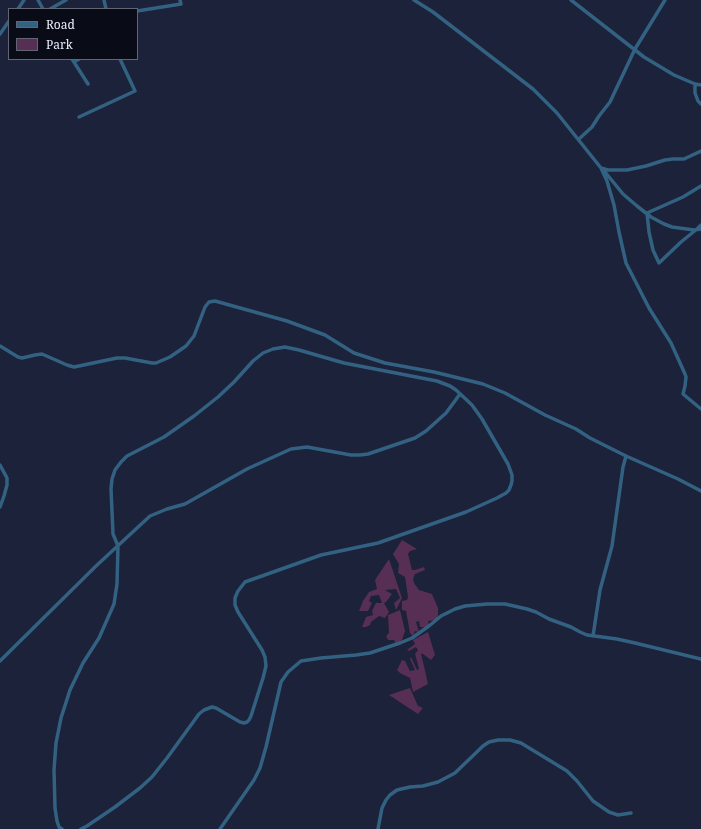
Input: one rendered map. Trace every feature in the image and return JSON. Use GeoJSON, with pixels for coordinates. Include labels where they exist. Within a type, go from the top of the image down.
{"type":"FeatureCollection","features":[{"type":"Feature","properties":{"kind":"street"},"geometry":{"type":"LineString","coordinates":[[52,8],[66,0]]}},
{"type":"Feature","properties":{"kind":"street"},"geometry":{"type":"LineString","coordinates":[[138,11],[181,4],[180,0]]}},
{"type":"Feature","properties":{"kind":"street"},"geometry":{"type":"LineString","coordinates":[[414,0],[444,20],[533,89],[557,113],[623,194],[647,214],[672,227],[699,229]]}},
{"type":"Feature","properties":{"kind":"street"},"geometry":{"type":"LineString","coordinates":[[571,0],[644,57],[674,75],[701,85]]}},
{"type":"Feature","properties":{"kind":"street"},"geometry":{"type":"LineString","coordinates":[[579,139],[592,127],[610,102],[635,49],[665,0]]}},
{"type":"Feature","properties":{"kind":"street"},"geometry":{"type":"LineString","coordinates":[[0,34],[8,23]]}},
{"type":"Feature","properties":{"kind":"street"},"geometry":{"type":"LineString","coordinates":[[79,118],[134,91],[120,60]]}},
{"type":"Feature","properties":{"kind":"street"},"geometry":{"type":"LineString","coordinates":[[73,61],[88,84]]}},
{"type":"Feature","properties":{"kind":"street"},"geometry":{"type":"LineString","coordinates":[[695,84],[695,93],[701,104]]}},
{"type":"Feature","properties":{"kind":"street"},"geometry":{"type":"LineString","coordinates":[[601,168],[608,170],[627,170],[673,158],[684,159],[701,151]]}},
{"type":"Feature","properties":{"kind":"street"},"geometry":{"type":"LineString","coordinates":[[601,168],[607,181],[614,205],[626,263],[649,308],[671,343],[685,374],[686,380],[683,394],[701,409]]}},
{"type":"Feature","properties":{"kind":"street"},"geometry":{"type":"LineString","coordinates":[[647,214],[683,197],[701,186]]}},
{"type":"Feature","properties":{"kind":"street"},"geometry":{"type":"LineString","coordinates":[[647,214],[653,250],[659,263],[681,242],[699,229],[701,225]]}},
{"type":"Feature","properties":{"kind":"street"},"geometry":{"type":"LineString","coordinates":[[0,346],[18,357],[22,358],[35,354],[42,354],[74,367],[117,358],[152,363],[160,362],[186,346],[194,336],[205,306],[208,302],[215,301],[287,321],[313,330],[325,335],[354,353],[385,363],[434,372],[483,384],[505,393],[626,456],[701,491]]}},
{"type":"Feature","properties":{"kind":"street"},"geometry":{"type":"LineString","coordinates":[[62,829],[59,827],[55,808],[54,770],[56,742],[61,718],[70,690],[83,663],[99,638],[114,604],[117,584],[118,546],[113,534],[111,489],[112,479],[116,470],[127,456],[164,437],[194,416],[218,397],[253,361],[263,353],[273,349],[285,347],[344,363],[437,381],[450,386],[460,394],[472,405],[482,419],[508,464],[512,475],[509,490],[497,498],[466,512],[378,543],[321,555],[245,582],[238,591],[235,598],[235,605],[262,650],[265,657],[266,666],[249,720],[244,723],[240,722],[212,707],[204,710],[199,714],[152,777],[115,808],[80,829]]}},
{"type":"Feature","properties":{"kind":"street"},"geometry":{"type":"LineString","coordinates":[[0,661],[96,566],[150,516],[185,504],[247,469],[291,449],[307,447],[351,455],[360,455],[368,454],[415,438],[426,432],[446,413],[460,394]]}},
{"type":"Feature","properties":{"kind":"street"},"geometry":{"type":"LineString","coordinates":[[593,636],[600,590],[612,546],[623,467],[626,456]]}},
{"type":"Feature","properties":{"kind":"street"},"geometry":{"type":"LineString","coordinates":[[0,465],[7,484],[0,507]]}},
{"type":"Feature","properties":{"kind":"street"},"geometry":{"type":"LineString","coordinates":[[220,829],[254,780],[260,768],[281,682],[288,672],[301,661],[370,653],[412,638],[441,616],[455,609],[475,605],[505,604],[527,609],[580,632],[593,636],[629,642],[701,659]]}},
{"type":"Feature","properties":{"kind":"street"},"geometry":{"type":"LineString","coordinates":[[378,829],[382,808],[390,795],[397,790],[424,786],[438,782],[455,773],[483,746],[489,742],[498,740],[510,740],[521,743],[567,771],[594,800],[609,812],[618,815],[631,813]]}},
{"type":"Feature","properties":{"kind":"green space"},"geometry":{"type":"Polygon","coordinates":[[[402,540],[417,549],[410,551],[408,554],[412,570],[424,567],[425,570],[415,574],[413,579],[414,583],[419,590],[432,594],[438,608],[438,616],[436,620],[428,621],[429,625],[426,627],[420,627],[419,621],[416,622],[419,632],[415,631],[413,636],[410,633],[406,611],[402,610],[402,601],[407,600],[408,597],[405,577],[398,573],[399,564],[393,554],[402,540]]]}},
{"type":"Feature","properties":{"kind":"green space"},"geometry":{"type":"Polygon","coordinates":[[[389,559],[402,598],[396,610],[394,603],[400,598],[396,589],[385,590],[392,594],[384,603],[389,612],[385,618],[379,616],[371,622],[370,625],[362,627],[366,617],[373,615],[372,611],[376,603],[382,603],[379,595],[371,596],[369,601],[372,603],[368,611],[359,611],[369,592],[377,589],[375,580],[389,559]]]}},
{"type":"Feature","properties":{"kind":"green space"},"geometry":{"type":"Polygon","coordinates":[[[400,610],[405,631],[402,640],[396,644],[394,640],[388,640],[386,636],[389,633],[388,615],[400,610]]]}},
{"type":"Feature","properties":{"kind":"green space"},"geometry":{"type":"Polygon","coordinates":[[[428,632],[435,655],[431,660],[421,654],[428,684],[413,692],[410,678],[397,670],[402,660],[405,661],[410,671],[415,670],[410,659],[411,657],[417,670],[419,669],[415,654],[418,650],[416,647],[409,651],[407,650],[415,644],[413,640],[428,632]]]}},
{"type":"Feature","properties":{"kind":"green space"},"geometry":{"type":"Polygon","coordinates":[[[410,688],[418,706],[423,708],[418,714],[389,695],[410,688]]]}}]}
